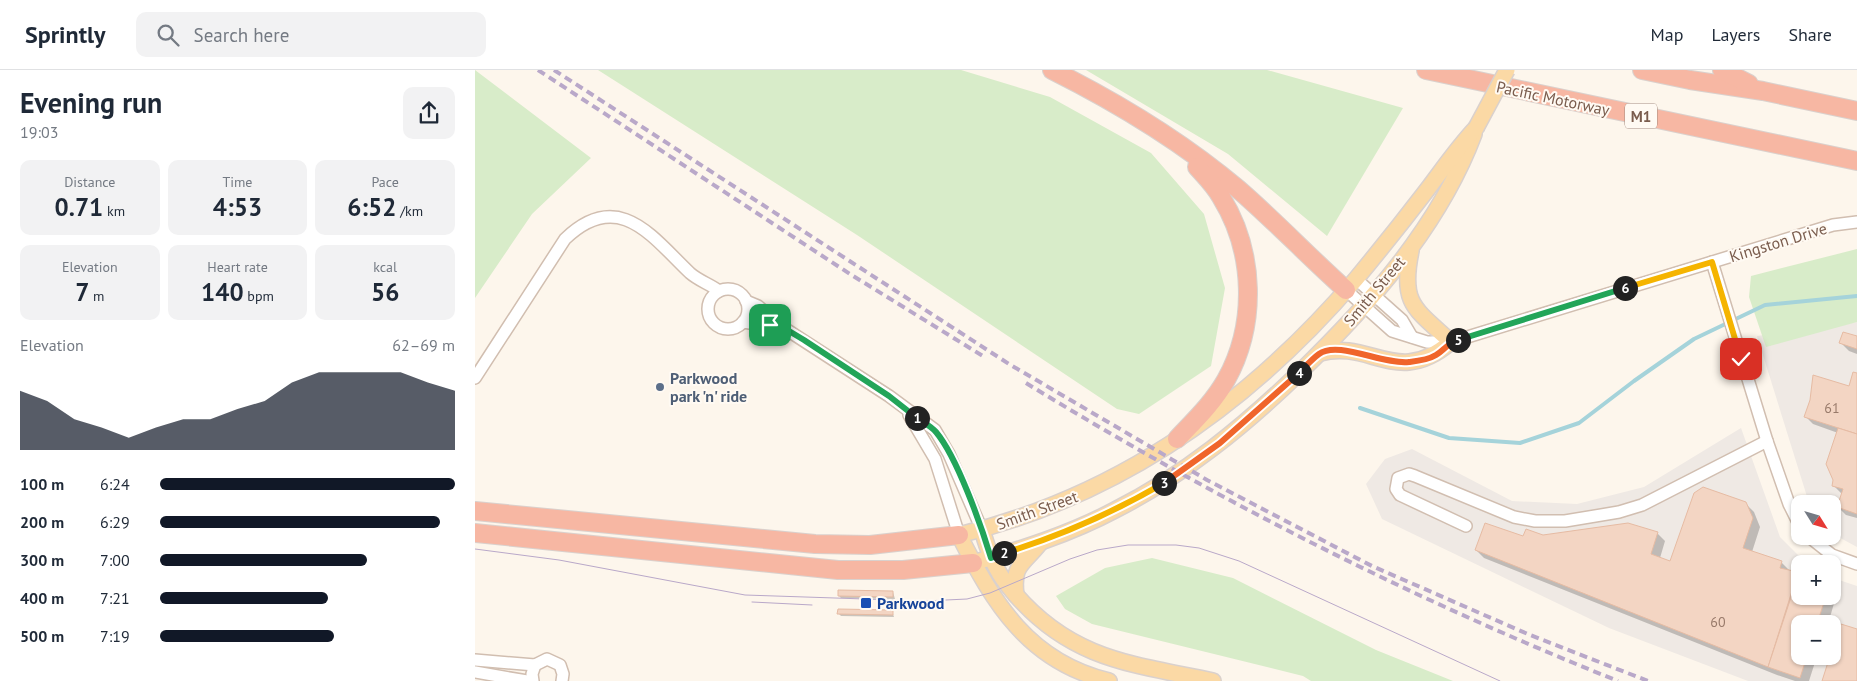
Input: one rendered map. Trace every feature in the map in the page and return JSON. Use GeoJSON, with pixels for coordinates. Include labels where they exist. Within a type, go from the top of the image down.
{"type":"FeatureCollection","features":[{"type":"Feature","properties":{"kind":"highway"},"geometry":{"type":"LineString","coordinates":[[1052,70],[1110,100],[1180,144],[1351,284]]}},
{"type":"Feature","properties":{"kind":"highway","name":"Pacific Motorway"},"geometry":{"type":"LineString","coordinates":[[1426,70],[1857,161]]}},
{"type":"Feature","properties":{"kind":"highway"},"geometry":{"type":"LineString","coordinates":[[1642,70],[1690,80],[1763,91],[1857,111]]}},
{"type":"Feature","properties":{"kind":"highway"},"geometry":{"type":"LineString","coordinates":[[1722,70],[1763,91]]}},
{"type":"Feature","properties":{"kind":"highway"},"geometry":{"type":"LineString","coordinates":[[1177,439],[1207,407],[1226,380],[1241,339],[1248,301],[1248,281],[1243,246],[1230,213],[1210,181],[1180,144]]}},
{"type":"Feature","properties":{"kind":"highway"},"geometry":{"type":"LineString","coordinates":[[475,511],[815,544],[870,545],[959,535]]}},
{"type":"Feature","properties":{"kind":"highway"},"geometry":{"type":"LineString","coordinates":[[475,532],[839,570],[903,570],[973,563]]}},
{"type":"Feature","properties":{"kind":"main road","name":"Smith Street"},"geometry":{"type":"LineString","coordinates":[[973,563],[1040,543],[1093,522],[1176,476],[1248,421],[1320,353],[1369,300],[1412,245],[1465,158],[1477,128],[1507,70]]}},
{"type":"Feature","properties":{"kind":"main road","name":"Smith Street"},"geometry":{"type":"LineString","coordinates":[[959,535],[982,530],[1035,512],[1090,490],[1211,417],[1262,376],[1351,284],[1426,191],[1456,149],[1477,128]]}},
{"type":"Feature","properties":{"kind":"main road"},"geometry":{"type":"LineString","coordinates":[[1320,353],[1343,349],[1381,360],[1406,362],[1435,356],[1451,342],[1422,317],[1409,296],[1406,274],[1412,245]]}},
{"type":"Feature","properties":{"kind":"main road"},"geometry":{"type":"LineString","coordinates":[[982,530],[991,558],[1000,576],[1043,624],[1076,645],[1130,663],[1213,681]]}},
{"type":"Feature","properties":{"kind":"main road"},"geometry":{"type":"LineString","coordinates":[[959,535],[973,563],[1003,611],[1035,644],[1072,667],[1109,681]]}},
{"type":"Feature","properties":{"kind":"main road"},"geometry":{"type":"LineString","coordinates":[[1016,595],[1014,577],[1017,569],[1040,543]]}},
{"type":"Feature","properties":{"kind":"street"},"geometry":{"type":"LineString","coordinates":[[475,378],[565,239],[580,227],[592,222],[611,218],[637,224],[649,232],[695,277],[719,291]]}},
{"type":"Feature","properties":{"kind":"street","name":"Kingston Drive"},"geometry":{"type":"LineString","coordinates":[[1351,284],[1369,300],[1392,331],[1427,342],[1451,342],[1833,225],[1857,222]]}},
{"type":"Feature","properties":{"kind":"street"},"geometry":{"type":"LineString","coordinates":[[1712,262],[1767,441],[1791,508]]}},
{"type":"Feature","properties":{"kind":"street"},"geometry":{"type":"LineString","coordinates":[[746,301],[748,312],[743,322],[729,330],[717,327],[709,317],[708,305],[714,294],[725,289],[738,292],[746,301],[774,317],[784,328],[889,396],[935,430],[940,437],[982,530]]}},
{"type":"Feature","properties":{"kind":"street"},"geometry":{"type":"LineString","coordinates":[[743,322],[784,328]]}},
{"type":"Feature","properties":{"kind":"street"},"geometry":{"type":"LineString","coordinates":[[906,410],[935,459],[959,535]]}},
{"type":"Feature","properties":{"kind":"street"},"geometry":{"type":"LineString","coordinates":[[1466,526],[1400,495],[1396,490],[1398,478],[1403,475],[1415,476],[1514,517],[1535,521],[1565,521],[1619,512],[1642,505],[1767,441]]}},
{"type":"Feature","properties":{"kind":"street"},"geometry":{"type":"LineString","coordinates":[[1819,545],[1832,555],[1857,564]]}},
{"type":"Feature","properties":{"kind":"street"},"geometry":{"type":"LineString","coordinates":[[475,660],[535,665],[543,660],[552,659],[560,665],[566,680]]}},
{"type":"Feature","properties":{"kind":"street"},"geometry":{"type":"LineString","coordinates":[[533,681],[532,674],[535,665]]}},
{"type":"Feature","properties":{"kind":"street"},"geometry":{"type":"LineString","coordinates":[[475,672],[527,681]]}},
{"type":"Feature","properties":{"kind":"shaded area"},"geometry":{"type":"Polygon","coordinates":[[[1857,322],[1857,547],[1841,538],[1841,495],[1807,495],[1757,336],[1857,322]]]}},
{"type":"Feature","properties":{"kind":"shaded area"},"geometry":{"type":"Polygon","coordinates":[[[1741,428],[1780,537],[1798,555],[1791,555],[1791,605],[1841,605],[1841,581],[1857,586],[1857,681],[1748,681],[1609,628],[1382,519],[1366,484],[1385,459],[1412,449],[1512,501],[1577,504],[1644,487],[1741,428]]]}},
{"type":"Feature","properties":{"kind":"green space"},"geometry":{"type":"Polygon","coordinates":[[[475,70],[591,158],[532,214],[475,298],[475,70]]]}},
{"type":"Feature","properties":{"kind":"green space"},"geometry":{"type":"Polygon","coordinates":[[[598,70],[961,70],[1050,97],[1151,153],[1204,214],[1225,288],[1211,366],[1139,414],[1117,409],[857,235],[598,70]]]}},
{"type":"Feature","properties":{"kind":"green space"},"geometry":{"type":"Polygon","coordinates":[[[1086,70],[1267,70],[1403,108],[1327,236],[1228,154],[1086,70]]]}},
{"type":"Feature","properties":{"kind":"green space"},"geometry":{"type":"Polygon","coordinates":[[[1857,249],[1857,322],[1766,347],[1749,297],[1751,276],[1857,249]]]}},
{"type":"Feature","properties":{"kind":"green space"},"geometry":{"type":"Polygon","coordinates":[[[1152,558],[1233,578],[1376,650],[1453,681],[1311,681],[1303,676],[1092,624],[1065,609],[1056,596],[1105,568],[1152,558]]]}},
{"type":"Feature","properties":{"kind":"building"},"geometry":{"type":"Polygon","coordinates":[[[1843,332],[1857,336],[1857,349],[1839,343],[1843,332]]]}},
{"type":"Feature","properties":{"kind":"building"},"geometry":{"type":"Polygon","coordinates":[[[1853,372],[1857,373],[1857,434],[1804,417],[1810,400],[1813,375],[1849,386],[1853,372]]]}},
{"type":"Feature","properties":{"kind":"building"},"geometry":{"type":"Polygon","coordinates":[[[1838,428],[1857,434],[1857,514],[1841,508],[1843,489],[1832,486],[1833,480],[1826,464],[1838,428]]]}},
{"type":"Feature","properties":{"kind":"building"},"geometry":{"type":"Polygon","coordinates":[[[1703,487],[1746,502],[1753,518],[1743,548],[1782,561],[1780,568],[1791,570],[1791,594],[1768,667],[1475,550],[1485,523],[1523,536],[1526,529],[1543,535],[1628,523],[1658,532],[1651,554],[1670,561],[1694,493],[1703,487]]]}},
{"type":"Feature","properties":{"kind":"building"},"geometry":{"type":"Polygon","coordinates":[[[838,590],[893,591],[893,597],[838,596],[838,590]]]}},
{"type":"Feature","properties":{"kind":"building"},"geometry":{"type":"Polygon","coordinates":[[[1791,597],[1791,605],[1823,605],[1820,615],[1791,615],[1791,665],[1804,665],[1800,678],[1768,667],[1791,597]]]}},
{"type":"Feature","properties":{"kind":"building"},"geometry":{"type":"Polygon","coordinates":[[[838,609],[893,610],[893,615],[837,614],[838,609]]]}},
{"type":"Feature","properties":{"kind":"building"},"geometry":{"type":"Polygon","coordinates":[[[1841,624],[1857,629],[1857,681],[1822,681],[1827,665],[1841,665],[1841,624]]]}},
{"type":"Feature","properties":{"kind":"waterway"},"geometry":{"type":"LineString","coordinates":[[1360,408],[1449,438],[1520,443],[1579,423],[1694,339],[1765,305],[1857,296]]}},
{"type":"Feature","properties":{"kind":"tram line"},"geometry":{"type":"LineString","coordinates":[[475,549],[559,560],[745,595],[925,601],[967,599],[990,593],[1070,559],[1097,550],[1128,545],[1176,545],[1199,548],[1239,561],[1500,681]]}},
{"type":"Feature","properties":{"kind":"tram line"},"geometry":{"type":"LineString","coordinates":[[752,602],[812,605]]}},
{"type":"Feature","properties":{"kind":"railway"},"geometry":{"type":"LineString","coordinates":[[538,70],[850,274],[986,358]]}},
{"type":"Feature","properties":{"kind":"railway"},"geometry":{"type":"LineString","coordinates":[[554,70],[1009,364],[1207,480],[1372,566],[1530,635],[1648,681]]}},
{"type":"Feature","properties":{"kind":"railway"},"geometry":{"type":"LineString","coordinates":[[1026,383],[1169,467],[1316,545],[1465,616],[1618,681]]}},
{"type":"Feature","properties":{"kind":"place","name":"Parkwood park 'n' ride"},"geometry":{"type":"Point","coordinates":[660,387]}},
{"type":"Feature","properties":{"kind":"place","name":"Parkwood"},"geometry":{"type":"Point","coordinates":[866,603]}},
{"type":"Feature","properties":{"kind":"route"},"geometry":{"type":"LineString","coordinates":[[770,325],[784,328],[804,340],[889,396],[935,430],[957,470],[982,530],[991,558],[1040,543],[1093,522],[1176,476],[1248,421],[1320,353],[1343,349],[1381,360],[1395,362],[1418,361],[1435,356],[1451,342],[1712,262],[1741,359]]}}]}
